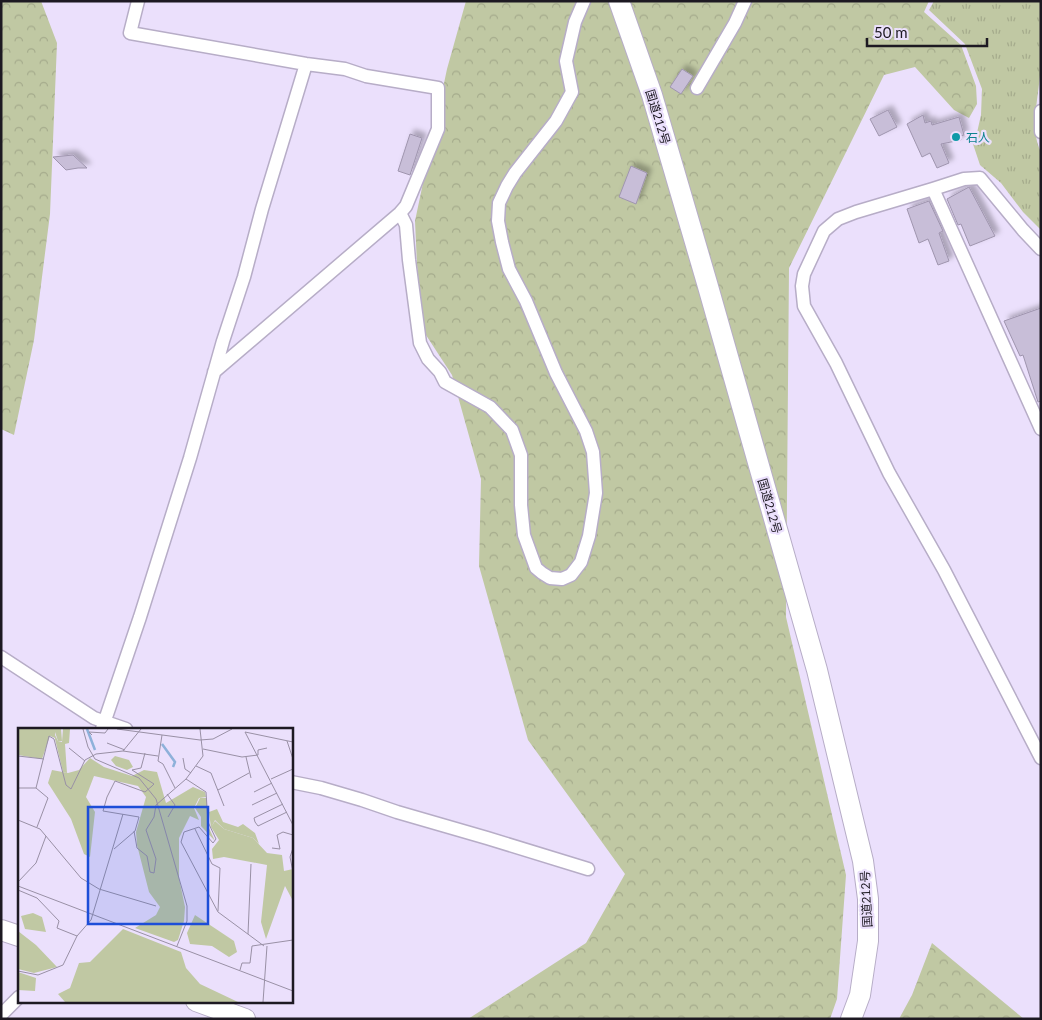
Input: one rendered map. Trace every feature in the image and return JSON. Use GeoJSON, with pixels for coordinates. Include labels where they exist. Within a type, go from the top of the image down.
{"type":"FeatureCollection","features":[{"type":"Feature","properties":{"kind":"highway","name":"国道212号"},"geometry":{"type":"LineString","coordinates":[[619,1],[652,95],[706,283],[816,670],[864,861],[868,899],[868,941],[860,995],[851,1019]]}},
{"type":"Feature","properties":{"kind":"highway"},"geometry":{"type":"LineString","coordinates":[[1,930],[18,936]]}},
{"type":"Feature","properties":{"kind":"highway"},"geometry":{"type":"LineString","coordinates":[[199,1002],[245,1019]]}},
{"type":"Feature","properties":{"kind":"street"},"geometry":{"type":"LineString","coordinates":[[138,1],[130,33],[438,88],[438,128],[406,206],[214,372]]}},
{"type":"Feature","properties":{"kind":"street"},"geometry":{"type":"LineString","coordinates":[[400,213],[406,225],[420,343],[428,359],[440,372],[445,382],[490,407],[512,430],[521,455],[521,504],[524,535],[536,568],[550,578],[562,579],[571,575],[581,562],[589,536],[596,492],[593,452],[586,431],[556,373],[526,301],[509,269],[498,221],[499,203],[507,186],[556,121],[572,92],[566,62],[575,22],[584,1]]}},
{"type":"Feature","properties":{"kind":"street"},"geometry":{"type":"LineString","coordinates":[[697,88],[735,23],[745,1]]}},
{"type":"Feature","properties":{"kind":"street"},"geometry":{"type":"LineString","coordinates":[[103,725],[140,617],[190,458],[306,64]]}},
{"type":"Feature","properties":{"kind":"street"},"geometry":{"type":"LineString","coordinates":[[1041,111],[1041,132]]}},
{"type":"Feature","properties":{"kind":"street"},"geometry":{"type":"LineString","coordinates":[[1041,248],[1023,230],[980,178],[964,179],[838,219],[824,231],[804,274],[802,286],[804,306],[836,363],[889,473],[944,570],[1041,758]]}},
{"type":"Feature","properties":{"kind":"street"},"geometry":{"type":"LineString","coordinates":[[933,189],[1041,429]]}},
{"type":"Feature","properties":{"kind":"street"},"geometry":{"type":"LineString","coordinates":[[1,657],[103,725],[120,728]]}},
{"type":"Feature","properties":{"kind":"street"},"geometry":{"type":"LineString","coordinates":[[292,782],[321,788],[362,800],[588,869]]}},
{"type":"Feature","properties":{"kind":"street"},"geometry":{"type":"LineString","coordinates":[[1,1015],[18,997]]}},
{"type":"Feature","properties":{"kind":"green space"},"geometry":{"type":"Polygon","coordinates":[[[1,1],[41,1],[57,43],[50,214],[34,340],[14,435],[1,429],[1,1]]]}},
{"type":"Feature","properties":{"kind":"green space"},"geometry":{"type":"Polygon","coordinates":[[[466,1],[929,1],[924,12],[961,45],[976,86],[977,104],[969,118],[954,110],[915,67],[884,75],[789,268],[786,617],[846,875],[837,999],[830,1019],[468,1019],[586,943],[625,874],[528,740],[479,566],[481,479],[452,375],[424,332],[417,265],[415,221],[447,69],[466,1]]]}},
{"type":"Feature","properties":{"kind":"green space"},"geometry":{"type":"Polygon","coordinates":[[[934,1],[1040,1],[1040,75],[1035,125],[1041,152],[1041,230],[1023,212],[1001,183],[980,165],[971,138],[976,137],[981,115],[982,89],[965,44],[929,10],[934,1]]]}},
{"type":"Feature","properties":{"kind":"green space"},"geometry":{"type":"Polygon","coordinates":[[[932,943],[1024,1019],[899,1019],[912,995],[932,943]]]}},
{"type":"Feature","properties":{"kind":"building"},"geometry":{"type":"Polygon","coordinates":[[[682,69],[693,76],[681,94],[670,87],[682,69]]]}},
{"type":"Feature","properties":{"kind":"building"},"geometry":{"type":"Polygon","coordinates":[[[888,110],[897,127],[879,136],[870,119],[888,110]]]}},
{"type":"Feature","properties":{"kind":"building"},"geometry":{"type":"Polygon","coordinates":[[[923,115],[925,123],[931,121],[932,125],[959,117],[964,135],[960,136],[961,140],[941,144],[949,163],[937,168],[930,153],[922,157],[907,124],[923,115]]]}},
{"type":"Feature","properties":{"kind":"building"},"geometry":{"type":"Polygon","coordinates":[[[410,134],[422,138],[410,175],[398,171],[410,134]]]}},
{"type":"Feature","properties":{"kind":"building"},"geometry":{"type":"Polygon","coordinates":[[[73,155],[87,168],[66,170],[53,157],[73,155]]]}},
{"type":"Feature","properties":{"kind":"building"},"geometry":{"type":"Polygon","coordinates":[[[631,166],[647,173],[636,204],[619,197],[631,166]]]}},
{"type":"Feature","properties":{"kind":"building"},"geometry":{"type":"Polygon","coordinates":[[[969,187],[995,236],[970,246],[961,224],[958,225],[947,199],[969,187]]]}},
{"type":"Feature","properties":{"kind":"building"},"geometry":{"type":"Polygon","coordinates":[[[929,201],[943,231],[939,233],[949,261],[938,265],[928,239],[919,243],[907,209],[929,201]]]}},
{"type":"Feature","properties":{"kind":"building"},"geometry":{"type":"Polygon","coordinates":[[[1041,308],[1041,401],[1038,402],[1023,355],[1020,356],[1004,321],[1041,308]]]}},
{"type":"Feature","properties":{"kind":"place","name":"石人"},"geometry":{"type":"Point","coordinates":[956,137]}}]}
